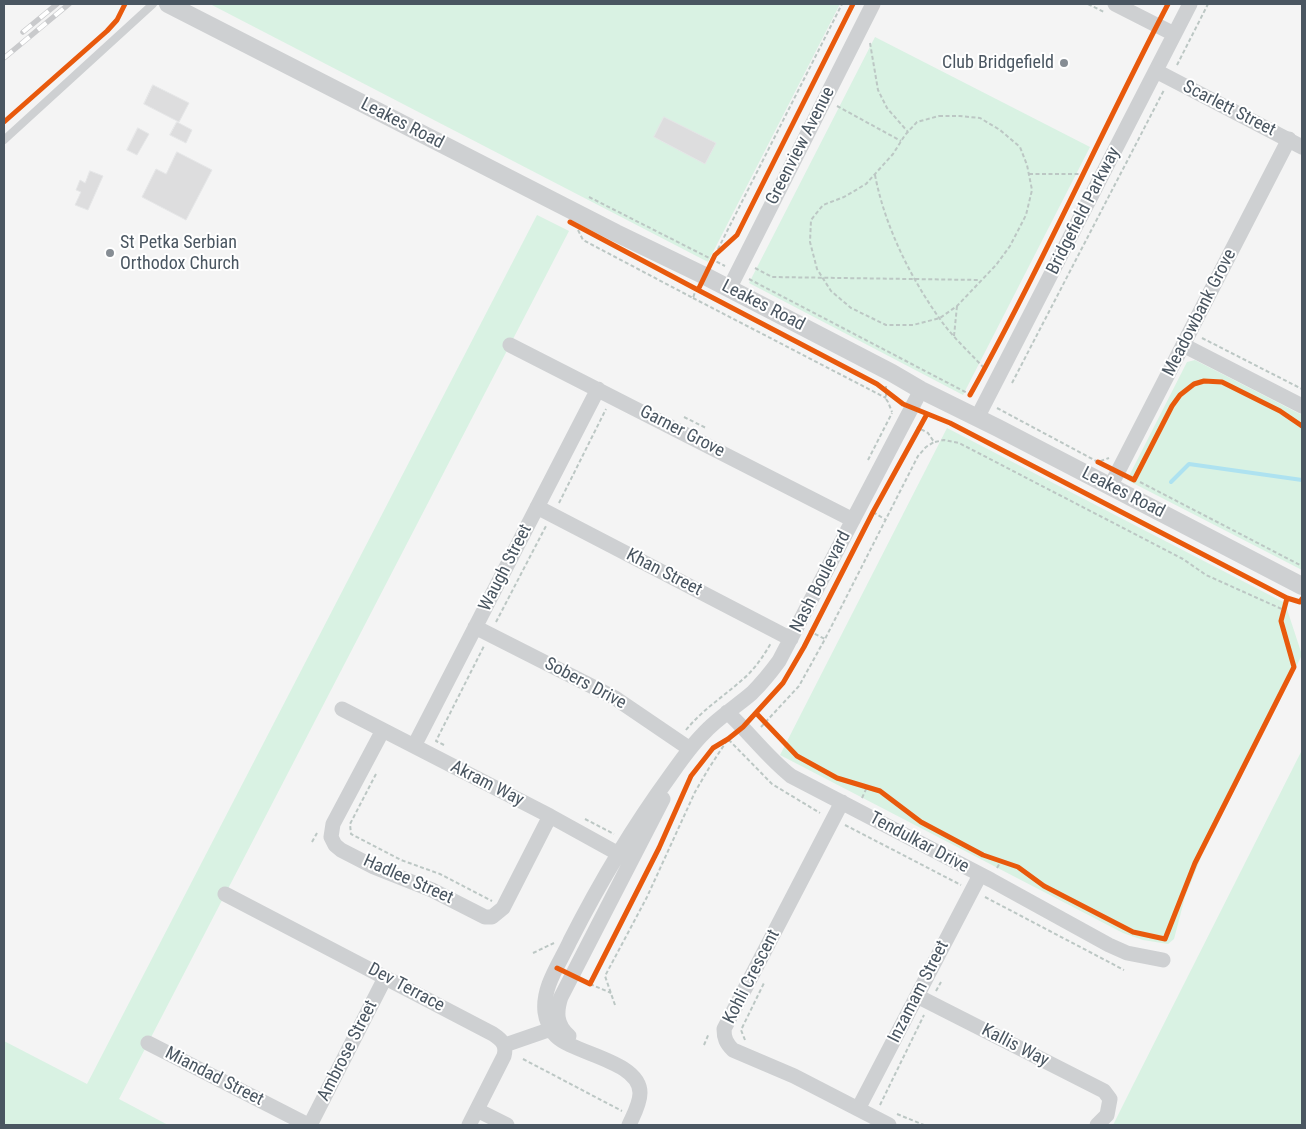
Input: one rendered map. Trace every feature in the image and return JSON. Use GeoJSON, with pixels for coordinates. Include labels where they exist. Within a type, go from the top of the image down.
{"type":"FeatureCollection","features":[{"type":"Feature","properties":{"kind":"street","name":"Leakes Road"},"geometry":{"type":"LineString","coordinates":[[168,4],[607,229],[733,281],[921,390],[977,418],[1136,490],[1302,586]]}},
{"type":"Feature","properties":{"kind":"street","name":"Greenview Avenue"},"geometry":{"type":"LineString","coordinates":[[733,281],[873,4]]}},
{"type":"Feature","properties":{"kind":"street"},"geometry":{"type":"LineString","coordinates":[[1115,4],[1174,34]]}},
{"type":"Feature","properties":{"kind":"street","name":"Bridgefield Parkway"},"geometry":{"type":"LineString","coordinates":[[977,418],[1190,4]]}},
{"type":"Feature","properties":{"kind":"street","name":"Scarlett Street"},"geometry":{"type":"LineString","coordinates":[[1156,72],[1295,143]]}},
{"type":"Feature","properties":{"kind":"street","name":"Meadowbank Grove"},"geometry":{"type":"LineString","coordinates":[[1114,479],[1183,345],[1295,143]]}},
{"type":"Feature","properties":{"kind":"street","name":"Garner Grove"},"geometry":{"type":"LineString","coordinates":[[510,345],[853,520]]}},
{"type":"Feature","properties":{"kind":"street"},"geometry":{"type":"LineString","coordinates":[[1183,345],[1302,406]]}},
{"type":"Feature","properties":{"kind":"street","name":"Waugh Street"},"geometry":{"type":"LineString","coordinates":[[414,746],[598,389]]}},
{"type":"Feature","properties":{"kind":"street","name":"Nash Boulevard"},"geometry":{"type":"LineString","coordinates":[[619,854],[558,1008],[556,1027],[547,1021],[545,1001],[552,976],[585,912],[619,854],[684,745],[702,734],[751,693],[768,676],[779,661],[785,636],[805,628],[853,520],[921,390]]}},
{"type":"Feature","properties":{"kind":"street","name":"Khan Street"},"geometry":{"type":"LineString","coordinates":[[537,507],[785,636]]}},
{"type":"Feature","properties":{"kind":"street","name":"Sobers Drive"},"geometry":{"type":"LineString","coordinates":[[475,627],[615,698],[684,745]]}},
{"type":"Feature","properties":{"kind":"street","name":"Akram Way"},"geometry":{"type":"LineString","coordinates":[[342,709],[550,816],[619,854]]}},
{"type":"Feature","properties":{"kind":"street","name":"Tendulkar Drive"},"geometry":{"type":"LineString","coordinates":[[727,712],[748,731],[778,766],[791,776],[1127,953],[1163,960]]}},
{"type":"Feature","properties":{"kind":"street","name":"Hadlee Street"},"geometry":{"type":"LineString","coordinates":[[383,730],[333,824],[331,837],[335,845],[341,850],[432,890],[485,917],[492,917],[503,908],[550,816]]}},
{"type":"Feature","properties":{"kind":"street","name":"Kohli Crescent"},"geometry":{"type":"LineString","coordinates":[[842,802],[724,1029],[724,1037],[733,1050],[794,1076],[889,1125]]}},
{"type":"Feature","properties":{"kind":"street","name":"Inzamam Street"},"geometry":{"type":"LineString","coordinates":[[858,1109],[980,875]]}},
{"type":"Feature","properties":{"kind":"street","name":"Dev Terrace"},"geometry":{"type":"LineString","coordinates":[[225,894],[493,1034],[502,1040],[505,1045]]}},
{"type":"Feature","properties":{"kind":"street","name":"Ambrose Street"},"geometry":{"type":"LineString","coordinates":[[309,1125],[385,978]]}},
{"type":"Feature","properties":{"kind":"street","name":"Kallis Way"},"geometry":{"type":"LineString","coordinates":[[917,996],[1104,1091],[1110,1099],[1107,1114],[1097,1125]]}},
{"type":"Feature","properties":{"kind":"street"},"geometry":{"type":"LineString","coordinates":[[469,1125],[502,1063],[506,1050],[505,1045],[556,1027],[556,1036],[563,1041],[591,1052],[626,1070],[638,1085],[640,1093],[625,1122]]}},
{"type":"Feature","properties":{"kind":"street","name":"Miandad Street"},"geometry":{"type":"LineString","coordinates":[[148,1043],[309,1125]]}},
{"type":"Feature","properties":{"kind":"street"},"geometry":{"type":"LineString","coordinates":[[477,1110],[508,1125]]}},
{"type":"Feature","properties":{"kind":"lane"},"geometry":{"type":"LineString","coordinates":[[4,140],[154,4]]}},
{"type":"Feature","properties":{"kind":"path"},"geometry":{"type":"LineString","coordinates":[[692,298],[842,4]]}},
{"type":"Feature","properties":{"kind":"path"},"geometry":{"type":"LineString","coordinates":[[1008,390],[1208,4]]}},
{"type":"Feature","properties":{"kind":"path"},"geometry":{"type":"LineString","coordinates":[[869,41],[878,90],[887,108],[908,132]]}},
{"type":"Feature","properties":{"kind":"path"},"geometry":{"type":"LineString","coordinates":[[836,105],[902,141]]}},
{"type":"Feature","properties":{"kind":"path"},"geometry":{"type":"LineString","coordinates":[[939,116],[980,118],[1000,130],[1020,147],[1032,190],[1026,215],[1010,246],[982,280],[957,306],[940,318],[913,325],[886,325],[851,308],[831,291],[817,268],[810,242],[811,220],[823,205],[866,184],[894,154],[902,141],[917,122],[939,116]]}},
{"type":"Feature","properties":{"kind":"path"},"geometry":{"type":"LineString","coordinates":[[1080,183],[1088,165]]}},
{"type":"Feature","properties":{"kind":"path"},"geometry":{"type":"LineString","coordinates":[[875,174],[879,195],[890,227],[919,289],[954,336],[984,368]]}},
{"type":"Feature","properties":{"kind":"path"},"geometry":{"type":"LineString","coordinates":[[1029,174],[1084,174]]}},
{"type":"Feature","properties":{"kind":"path"},"geometry":{"type":"LineString","coordinates":[[589,197],[707,270],[971,392]]}},
{"type":"Feature","properties":{"kind":"path"},"geometry":{"type":"LineString","coordinates":[[576,225],[584,230]]}},
{"type":"Feature","properties":{"kind":"path"},"geometry":{"type":"LineString","coordinates":[[576,225],[582,240],[886,398]]}},
{"type":"Feature","properties":{"kind":"path"},"geometry":{"type":"LineString","coordinates":[[688,285],[707,270],[729,242]]}},
{"type":"Feature","properties":{"kind":"path"},"geometry":{"type":"LineString","coordinates":[[755,268],[772,277],[982,280]]}},
{"type":"Feature","properties":{"kind":"path"},"geometry":{"type":"LineString","coordinates":[[954,336],[957,306]]}},
{"type":"Feature","properties":{"kind":"path"},"geometry":{"type":"LineString","coordinates":[[1202,338],[1302,389]]}},
{"type":"Feature","properties":{"kind":"path"},"geometry":{"type":"LineString","coordinates":[[980,376],[989,359]]}},
{"type":"Feature","properties":{"kind":"path"},"geometry":{"type":"LineString","coordinates":[[877,384],[890,394]]}},
{"type":"Feature","properties":{"kind":"path"},"geometry":{"type":"LineString","coordinates":[[998,409],[1001,404]]}},
{"type":"Feature","properties":{"kind":"path"},"geometry":{"type":"LineString","coordinates":[[558,503],[608,406]]}},
{"type":"Feature","properties":{"kind":"path"},"geometry":{"type":"LineString","coordinates":[[865,465],[892,413]]}},
{"type":"Feature","properties":{"kind":"path"},"geometry":{"type":"LineString","coordinates":[[914,436],[922,421]]}},
{"type":"Feature","properties":{"kind":"path"},"geometry":{"type":"LineString","coordinates":[[928,433],[934,442]]}},
{"type":"Feature","properties":{"kind":"path"},"geometry":{"type":"LineString","coordinates":[[712,748],[766,722],[799,686],[918,456],[926,447],[934,442],[944,440],[959,443],[1183,559],[1206,574],[1284,610]]}},
{"type":"Feature","properties":{"kind":"path"},"geometry":{"type":"LineString","coordinates":[[1098,462],[1114,479],[1302,566]]}},
{"type":"Feature","properties":{"kind":"path"},"geometry":{"type":"LineString","coordinates":[[869,521],[878,504]]}},
{"type":"Feature","properties":{"kind":"path"},"geometry":{"type":"LineString","coordinates":[[444,745],[436,740],[546,526]]}},
{"type":"Feature","properties":{"kind":"path"},"geometry":{"type":"LineString","coordinates":[[805,628],[816,623]]}},
{"type":"Feature","properties":{"kind":"path"},"geometry":{"type":"LineString","coordinates":[[805,628],[825,638]]}},
{"type":"Feature","properties":{"kind":"path"},"geometry":{"type":"LineString","coordinates":[[805,628],[808,639]]}},
{"type":"Feature","properties":{"kind":"path"},"geometry":{"type":"LineString","coordinates":[[684,745],[689,726],[711,704],[743,679],[785,636]]}},
{"type":"Feature","properties":{"kind":"path"},"geometry":{"type":"LineString","coordinates":[[761,718],[772,729]]}},
{"type":"Feature","properties":{"kind":"path"},"geometry":{"type":"LineString","coordinates":[[728,739],[772,784],[804,804],[1124,970]]}},
{"type":"Feature","properties":{"kind":"path"},"geometry":{"type":"LineString","coordinates":[[615,1005],[605,976],[647,897],[695,792],[728,739]]}},
{"type":"Feature","properties":{"kind":"path"},"geometry":{"type":"LineString","coordinates":[[377,773],[350,824],[351,834],[401,860],[440,874],[495,903]]}},
{"type":"Feature","properties":{"kind":"path"},"geometry":{"type":"LineString","coordinates":[[860,785],[874,789]]}},
{"type":"Feature","properties":{"kind":"path"},"geometry":{"type":"LineString","coordinates":[[580,816],[614,834],[619,854]]}},
{"type":"Feature","properties":{"kind":"path"},"geometry":{"type":"LineString","coordinates":[[992,858],[1009,864]]}},
{"type":"Feature","properties":{"kind":"path"},"geometry":{"type":"LineString","coordinates":[[533,953],[559,941]]}},
{"type":"Feature","properties":{"kind":"path"},"geometry":{"type":"LineString","coordinates":[[590,984],[595,975]]}},
{"type":"Feature","properties":{"kind":"path"},"geometry":{"type":"LineString","coordinates":[[570,979],[590,984],[611,993]]}},
{"type":"Feature","properties":{"kind":"path"},"geometry":{"type":"LineString","coordinates":[[746,1041],[741,1030],[765,982]]}},
{"type":"Feature","properties":{"kind":"path"},"geometry":{"type":"LineString","coordinates":[[522,1059],[624,1111],[625,1122]]}},
{"type":"Feature","properties":{"kind":"green space"},"geometry":{"type":"Polygon","coordinates":[[[210,4],[840,4],[708,262],[210,4]]]}},
{"type":"Feature","properties":{"kind":"green space"},"geometry":{"type":"Polygon","coordinates":[[[875,37],[1090,147],[963,395],[749,283],[875,37]]]}},
{"type":"Feature","properties":{"kind":"green space"},"geometry":{"type":"Polygon","coordinates":[[[537,215],[569,231],[119,1099],[168,1125],[4,1125],[4,1041],[87,1084],[537,215]]]}},
{"type":"Feature","properties":{"kind":"green space"},"geometry":{"type":"Polygon","coordinates":[[[1195,360],[1302,415],[1302,570],[1127,480],[1187,362],[1195,360]]]}},
{"type":"Feature","properties":{"kind":"green space"},"geometry":{"type":"Polygon","coordinates":[[[947,428],[1285,603],[1302,655],[1202,855],[1185,897],[1174,939],[1168,944],[1143,940],[1123,933],[780,755],[947,428]]]}},
{"type":"Feature","properties":{"kind":"green space"},"geometry":{"type":"Polygon","coordinates":[[[1302,750],[1302,1125],[1113,1125],[1131,1089],[1302,750]]]}},
{"type":"Feature","properties":{"kind":"building"},"geometry":{"type":"Polygon","coordinates":[[[153,85],[189,103],[179,122],[144,104],[153,85]]]}},
{"type":"Feature","properties":{"kind":"building"},"geometry":{"type":"Polygon","coordinates":[[[664,117],[716,143],[705,164],[654,137],[664,117]]]}},
{"type":"Feature","properties":{"kind":"building"},"geometry":{"type":"Polygon","coordinates":[[[177,122],[192,130],[186,143],[170,135],[177,122]]]}},
{"type":"Feature","properties":{"kind":"building"},"geometry":{"type":"Polygon","coordinates":[[[138,128],[149,134],[137,155],[127,150],[138,128]]]}},
{"type":"Feature","properties":{"kind":"building"},"geometry":{"type":"Polygon","coordinates":[[[177,152],[212,170],[186,220],[142,197],[156,169],[166,174],[177,152]]]}},
{"type":"Feature","properties":{"kind":"building"},"geometry":{"type":"Polygon","coordinates":[[[90,171],[103,176],[88,210],[75,205],[81,192],[76,190],[80,180],[85,183],[90,171]]]}},
{"type":"Feature","properties":{"kind":"waterway"},"geometry":{"type":"LineString","coordinates":[[1171,482],[1189,464],[1302,480]]}},
{"type":"Feature","properties":{"kind":"railway"},"geometry":{"type":"LineString","coordinates":[[23,32],[57,4]]}},
{"type":"Feature","properties":{"kind":"railway"},"geometry":{"type":"LineString","coordinates":[[4,58],[69,4]]}},
{"type":"Feature","properties":{"kind":"cycle path"},"geometry":{"type":"LineString","coordinates":[[4,122],[107,31],[117,20],[125,4]]}},
{"type":"Feature","properties":{"kind":"cycle path"},"geometry":{"type":"LineString","coordinates":[[853,4],[737,235],[715,255],[698,290],[877,384],[903,404],[950,423],[1287,598]]}},
{"type":"Feature","properties":{"kind":"cycle path"},"geometry":{"type":"LineString","coordinates":[[970,395],[1046,249],[1168,4]]}},
{"type":"Feature","properties":{"kind":"cycle path"},"geometry":{"type":"LineString","coordinates":[[570,222],[698,290]]}},
{"type":"Feature","properties":{"kind":"cycle path"},"geometry":{"type":"LineString","coordinates":[[1098,462],[1134,480],[1172,406],[1180,395],[1194,384],[1204,381],[1222,382],[1280,411],[1302,426]]}},
{"type":"Feature","properties":{"kind":"cycle path"},"geometry":{"type":"LineString","coordinates":[[557,968],[590,984],[659,848],[691,776],[713,748],[743,727],[783,683],[804,647],[873,512],[927,414]]}},
{"type":"Feature","properties":{"kind":"cycle path"},"geometry":{"type":"LineString","coordinates":[[756,713],[797,756],[837,778],[880,791],[921,822],[983,855],[1018,867],[1044,886],[1133,932],[1165,939],[1195,863],[1294,667],[1281,621],[1287,598],[1300,602],[1302,599]]}},
{"type":"Feature","properties":{"kind":"place","name":"Club Bridgefield"},"geometry":{"type":"Point","coordinates":[1064,63]}},
{"type":"Feature","properties":{"kind":"place","name":"St Petka Serbian Orthodox Church"},"geometry":{"type":"Point","coordinates":[110,253]}}]}
